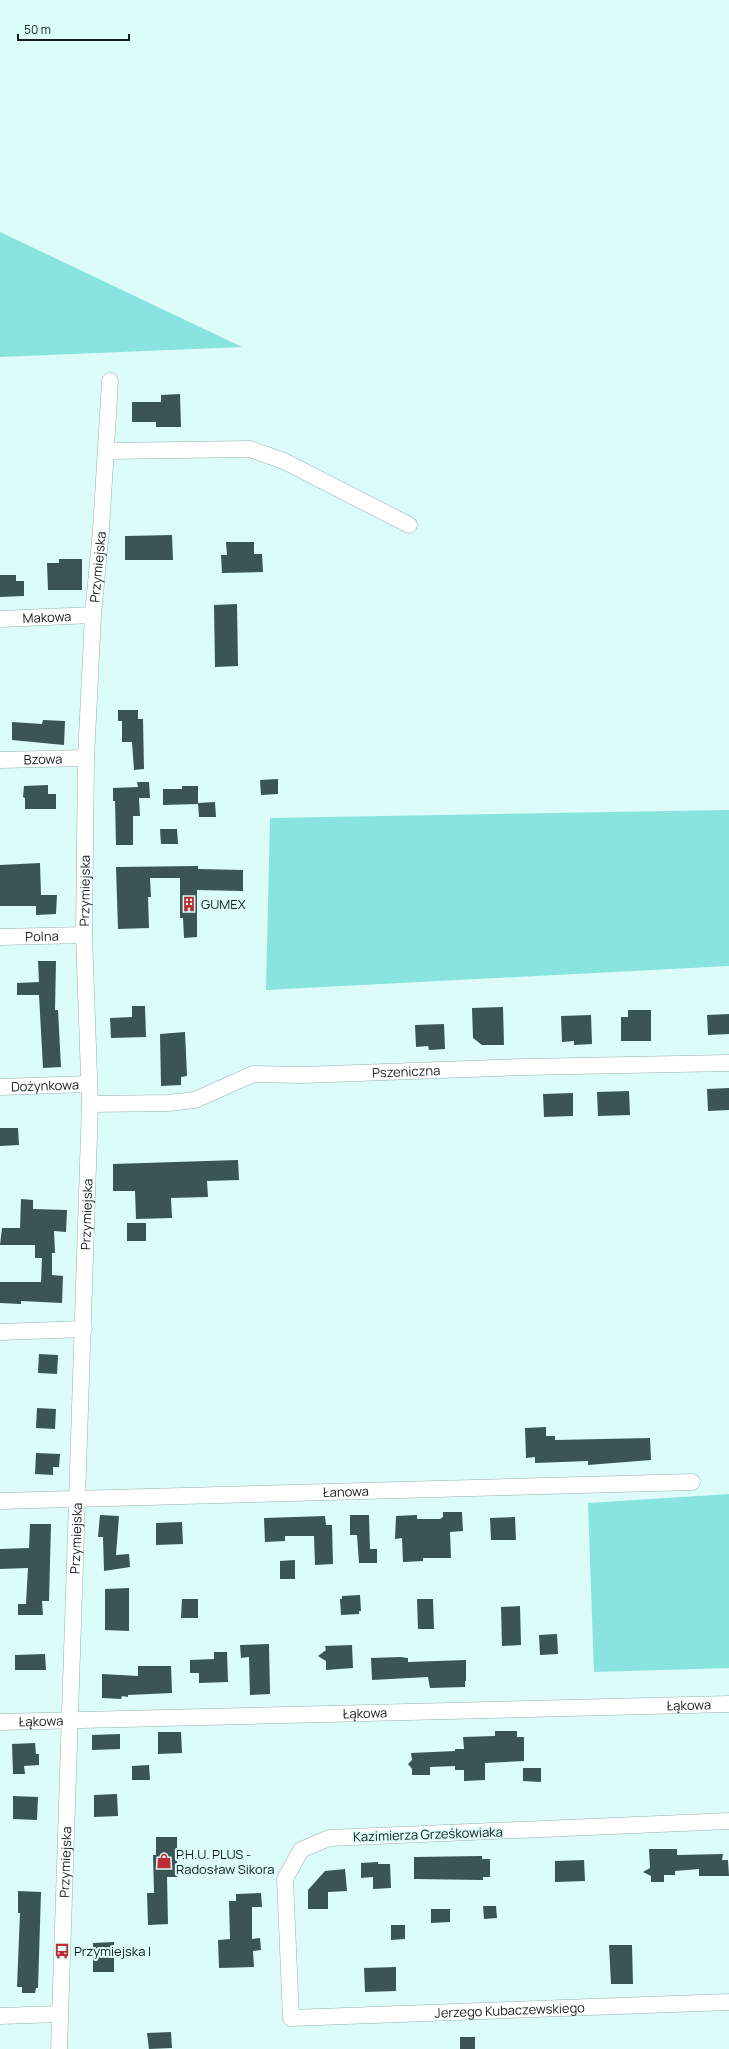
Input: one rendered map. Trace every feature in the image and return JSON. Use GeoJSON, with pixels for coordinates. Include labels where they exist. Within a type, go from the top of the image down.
{"type":"FeatureCollection","features":[{"type":"Feature","properties":{"kind":"street","name":"Przymiejska"},"geometry":{"type":"LineString","coordinates":[[59,2049],[68,1720],[84,1329],[90,1104],[84,935],[86,758],[94,615],[107,451],[110,381]]}},
{"type":"Feature","properties":{"kind":"street"},"geometry":{"type":"LineString","coordinates":[[107,451],[250,449],[284,461],[409,525]]}},
{"type":"Feature","properties":{"kind":"street","name":"Makowa"},"geometry":{"type":"LineString","coordinates":[[0,619],[94,615]]}},
{"type":"Feature","properties":{"kind":"street","name":"Bzowa"},"geometry":{"type":"LineString","coordinates":[[0,760],[86,758]]}},
{"type":"Feature","properties":{"kind":"street","name":"Polna"},"geometry":{"type":"LineString","coordinates":[[0,937],[84,935]]}},
{"type":"Feature","properties":{"kind":"street","name":"Pszeniczna"},"geometry":{"type":"LineString","coordinates":[[90,1104],[168,1103],[195,1100],[253,1074],[302,1075],[525,1067],[729,1063]]}},
{"type":"Feature","properties":{"kind":"street","name":"Dożynkowa"},"geometry":{"type":"LineString","coordinates":[[0,1087],[89,1084]]}},
{"type":"Feature","properties":{"kind":"street"},"geometry":{"type":"LineString","coordinates":[[0,1332],[84,1329]]}},
{"type":"Feature","properties":{"kind":"street","name":"Łanowa"},"geometry":{"type":"LineString","coordinates":[[0,1501],[692,1482]]}},
{"type":"Feature","properties":{"kind":"street","name":"Łąkowa"},"geometry":{"type":"LineString","coordinates":[[0,1722],[729,1704]]}},
{"type":"Feature","properties":{"kind":"street","name":"Kazimierza Grześkowiaka"},"geometry":{"type":"LineString","coordinates":[[291,2018],[285,1879],[301,1850],[329,1838],[729,1821]]}},
{"type":"Feature","properties":{"kind":"street","name":"Jerzego Kubaczewskiego"},"geometry":{"type":"LineString","coordinates":[[291,2018],[729,2002]]}},
{"type":"Feature","properties":{"kind":"street"},"geometry":{"type":"LineString","coordinates":[[0,2016],[60,2014]]}},
{"type":"Feature","properties":{"kind":"shaded area"},"geometry":{"type":"Polygon","coordinates":[[[0,232],[242,347],[0,357],[0,232]]]}},
{"type":"Feature","properties":{"kind":"shaded area"},"geometry":{"type":"Polygon","coordinates":[[[729,810],[729,966],[266,990],[270,818],[729,810]]]}},
{"type":"Feature","properties":{"kind":"shaded area"},"geometry":{"type":"Polygon","coordinates":[[[729,1494],[729,1668],[594,1672],[588,1503],[729,1494]]]}},
{"type":"Feature","properties":{"kind":"building"},"geometry":{"type":"Polygon","coordinates":[[[180,394],[181,427],[156,427],[156,422],[132,422],[132,402],[161,402],[161,395],[180,394]]]}},
{"type":"Feature","properties":{"kind":"building"},"geometry":{"type":"Polygon","coordinates":[[[172,535],[173,560],[125,560],[125,536],[172,535]]]}},
{"type":"Feature","properties":{"kind":"building"},"geometry":{"type":"Polygon","coordinates":[[[226,542],[254,542],[254,554],[262,554],[263,572],[222,573],[221,555],[227,555],[226,542]]]}},
{"type":"Feature","properties":{"kind":"building"},"geometry":{"type":"Polygon","coordinates":[[[59,559],[82,559],[82,590],[48,590],[47,563],[59,563],[59,559]]]}},
{"type":"Feature","properties":{"kind":"building"},"geometry":{"type":"Polygon","coordinates":[[[0,575],[16,575],[16,581],[24,581],[24,596],[0,597],[0,575]]]}},
{"type":"Feature","properties":{"kind":"building"},"geometry":{"type":"Polygon","coordinates":[[[237,604],[238,666],[215,667],[214,605],[237,604]]]}},
{"type":"Feature","properties":{"kind":"building"},"geometry":{"type":"Polygon","coordinates":[[[118,710],[138,710],[138,719],[143,719],[144,769],[134,770],[132,742],[122,742],[122,721],[118,721],[118,710]]]}},
{"type":"Feature","properties":{"kind":"building"},"geometry":{"type":"Polygon","coordinates":[[[43,720],[65,721],[64,745],[12,740],[12,722],[42,724],[43,720]]]}},
{"type":"Feature","properties":{"kind":"building"},"geometry":{"type":"Polygon","coordinates":[[[278,779],[278,794],[261,795],[260,780],[278,779]]]}},
{"type":"Feature","properties":{"kind":"building"},"geometry":{"type":"Polygon","coordinates":[[[137,782],[149,782],[150,798],[139,798],[140,816],[133,816],[133,845],[116,845],[115,801],[113,801],[113,788],[138,787],[137,782]]]}},
{"type":"Feature","properties":{"kind":"building"},"geometry":{"type":"Polygon","coordinates":[[[48,785],[48,794],[56,794],[56,809],[25,809],[25,798],[23,797],[24,786],[48,785]]]}},
{"type":"Feature","properties":{"kind":"building"},"geometry":{"type":"Polygon","coordinates":[[[182,786],[198,786],[198,804],[163,805],[163,789],[182,789],[182,786]]]}},
{"type":"Feature","properties":{"kind":"building"},"geometry":{"type":"Polygon","coordinates":[[[215,802],[216,817],[199,817],[198,803],[215,802]]]}},
{"type":"Feature","properties":{"kind":"building"},"geometry":{"type":"Polygon","coordinates":[[[160,829],[177,829],[178,844],[161,844],[160,829]]]}},
{"type":"Feature","properties":{"kind":"building"},"geometry":{"type":"Polygon","coordinates":[[[40,863],[41,895],[57,895],[56,914],[36,915],[36,906],[0,906],[0,865],[40,863]]]}},
{"type":"Feature","properties":{"kind":"building"},"geometry":{"type":"Polygon","coordinates":[[[198,866],[198,869],[243,870],[243,891],[197,890],[197,937],[184,938],[183,918],[180,918],[180,878],[150,878],[151,897],[148,897],[149,928],[118,929],[116,867],[198,866]]]}},
{"type":"Feature","properties":{"kind":"building"},"geometry":{"type":"Polygon","coordinates":[[[38,961],[56,961],[55,1010],[58,1010],[61,1067],[43,1068],[39,995],[17,995],[17,983],[39,982],[38,961]]]}},
{"type":"Feature","properties":{"kind":"building"},"geometry":{"type":"Polygon","coordinates":[[[132,1006],[145,1006],[146,1037],[111,1038],[110,1018],[132,1017],[132,1006]]]}},
{"type":"Feature","properties":{"kind":"building"},"geometry":{"type":"Polygon","coordinates":[[[503,1007],[504,1045],[482,1045],[473,1038],[472,1008],[503,1007]]]}},
{"type":"Feature","properties":{"kind":"building"},"geometry":{"type":"Polygon","coordinates":[[[628,1010],[651,1010],[651,1041],[621,1041],[621,1017],[628,1017],[628,1010]]]}},
{"type":"Feature","properties":{"kind":"building"},"geometry":{"type":"Polygon","coordinates":[[[729,1014],[729,1034],[708,1035],[707,1015],[729,1014]]]}},
{"type":"Feature","properties":{"kind":"building"},"geometry":{"type":"Polygon","coordinates":[[[591,1015],[592,1044],[574,1045],[574,1041],[562,1042],[561,1016],[591,1015]]]}},
{"type":"Feature","properties":{"kind":"building"},"geometry":{"type":"Polygon","coordinates":[[[444,1024],[445,1049],[429,1050],[428,1046],[416,1047],[415,1025],[444,1024]]]}},
{"type":"Feature","properties":{"kind":"building"},"geometry":{"type":"Polygon","coordinates":[[[185,1032],[187,1076],[181,1077],[181,1085],[161,1086],[160,1034],[185,1032]]]}},
{"type":"Feature","properties":{"kind":"building"},"geometry":{"type":"Polygon","coordinates":[[[729,1088],[729,1110],[708,1111],[707,1089],[729,1088]]]}},
{"type":"Feature","properties":{"kind":"building"},"geometry":{"type":"Polygon","coordinates":[[[629,1091],[630,1115],[598,1116],[597,1092],[629,1091]]]}},
{"type":"Feature","properties":{"kind":"building"},"geometry":{"type":"Polygon","coordinates":[[[573,1093],[573,1116],[544,1117],[543,1094],[573,1093]]]}},
{"type":"Feature","properties":{"kind":"building"},"geometry":{"type":"Polygon","coordinates":[[[0,1128],[18,1128],[19,1145],[0,1146],[0,1128]]]}},
{"type":"Feature","properties":{"kind":"building"},"geometry":{"type":"Polygon","coordinates":[[[238,1160],[239,1180],[207,1181],[208,1197],[171,1198],[172,1218],[136,1219],[135,1191],[113,1191],[113,1164],[238,1160]]]}},
{"type":"Feature","properties":{"kind":"building"},"geometry":{"type":"Polygon","coordinates":[[[21,1199],[33,1200],[33,1209],[67,1210],[66,1232],[54,1231],[55,1253],[52,1253],[52,1275],[63,1276],[62,1303],[21,1301],[21,1304],[0,1303],[0,1282],[41,1282],[42,1258],[35,1258],[35,1245],[0,1245],[2,1228],[20,1228],[21,1199]]]}},
{"type":"Feature","properties":{"kind":"building"},"geometry":{"type":"Polygon","coordinates":[[[127,1223],[146,1223],[146,1241],[127,1241],[127,1223]]]}},
{"type":"Feature","properties":{"kind":"building"},"geometry":{"type":"Polygon","coordinates":[[[39,1354],[58,1355],[57,1374],[38,1373],[39,1354]]]}},
{"type":"Feature","properties":{"kind":"building"},"geometry":{"type":"Polygon","coordinates":[[[37,1408],[56,1409],[55,1429],[36,1428],[37,1408]]]}},
{"type":"Feature","properties":{"kind":"building"},"geometry":{"type":"Polygon","coordinates":[[[546,1427],[546,1436],[555,1436],[555,1440],[650,1438],[651,1460],[588,1465],[588,1461],[535,1463],[535,1457],[526,1458],[525,1428],[546,1427]]]}},
{"type":"Feature","properties":{"kind":"building"},"geometry":{"type":"Polygon","coordinates":[[[36,1453],[60,1454],[59,1467],[53,1467],[53,1475],[35,1474],[36,1453]]]}},
{"type":"Feature","properties":{"kind":"building"},"geometry":{"type":"Polygon","coordinates":[[[443,1512],[462,1512],[463,1531],[450,1532],[451,1558],[423,1558],[423,1561],[403,1562],[402,1538],[395,1539],[396,1516],[417,1515],[417,1519],[440,1519],[443,1517],[443,1512]]]}},
{"type":"Feature","properties":{"kind":"building"},"geometry":{"type":"Polygon","coordinates":[[[100,1515],[119,1516],[116,1555],[129,1554],[130,1567],[104,1571],[103,1537],[98,1537],[100,1515]]]}},
{"type":"Feature","properties":{"kind":"building"},"geometry":{"type":"Polygon","coordinates":[[[350,1515],[369,1515],[370,1549],[377,1549],[377,1563],[359,1563],[357,1535],[350,1535],[350,1515]]]}},
{"type":"Feature","properties":{"kind":"building"},"geometry":{"type":"Polygon","coordinates":[[[325,1516],[326,1525],[332,1525],[333,1564],[315,1565],[314,1536],[285,1536],[285,1541],[265,1542],[264,1518],[325,1516]]]}},
{"type":"Feature","properties":{"kind":"building"},"geometry":{"type":"Polygon","coordinates":[[[515,1517],[516,1540],[491,1540],[490,1518],[515,1517]]]}},
{"type":"Feature","properties":{"kind":"building"},"geometry":{"type":"Polygon","coordinates":[[[182,1522],[183,1544],[156,1545],[156,1523],[182,1522]]]}},
{"type":"Feature","properties":{"kind":"building"},"geometry":{"type":"Polygon","coordinates":[[[30,1524],[51,1524],[49,1601],[42,1601],[43,1615],[18,1615],[18,1604],[26,1604],[28,1568],[0,1569],[0,1549],[29,1548],[30,1524]]]}},
{"type":"Feature","properties":{"kind":"building"},"geometry":{"type":"Polygon","coordinates":[[[295,1560],[295,1579],[280,1579],[280,1561],[295,1560]]]}},
{"type":"Feature","properties":{"kind":"building"},"geometry":{"type":"Polygon","coordinates":[[[129,1588],[129,1631],[105,1630],[105,1589],[129,1588]]]}},
{"type":"Feature","properties":{"kind":"building"},"geometry":{"type":"Polygon","coordinates":[[[360,1595],[361,1611],[359,1611],[359,1614],[341,1615],[340,1599],[342,1599],[342,1596],[360,1595]]]}},
{"type":"Feature","properties":{"kind":"building"},"geometry":{"type":"Polygon","coordinates":[[[182,1599],[198,1599],[198,1618],[181,1618],[182,1599]]]}},
{"type":"Feature","properties":{"kind":"building"},"geometry":{"type":"Polygon","coordinates":[[[417,1599],[433,1599],[434,1629],[418,1629],[417,1599]]]}},
{"type":"Feature","properties":{"kind":"building"},"geometry":{"type":"Polygon","coordinates":[[[520,1606],[521,1645],[502,1646],[501,1607],[520,1606]]]}},
{"type":"Feature","properties":{"kind":"building"},"geometry":{"type":"Polygon","coordinates":[[[557,1634],[558,1654],[540,1655],[539,1635],[557,1634]]]}},
{"type":"Feature","properties":{"kind":"building"},"geometry":{"type":"Polygon","coordinates":[[[269,1644],[270,1694],[250,1695],[249,1657],[241,1658],[240,1645],[269,1644]]]}},
{"type":"Feature","properties":{"kind":"building"},"geometry":{"type":"Polygon","coordinates":[[[352,1645],[353,1668],[326,1670],[326,1661],[318,1656],[326,1650],[325,1646],[352,1645]]]}},
{"type":"Feature","properties":{"kind":"building"},"geometry":{"type":"Polygon","coordinates":[[[214,1652],[227,1652],[228,1682],[199,1683],[199,1673],[190,1673],[190,1660],[214,1659],[214,1652]]]}},
{"type":"Feature","properties":{"kind":"building"},"geometry":{"type":"Polygon","coordinates":[[[45,1654],[46,1670],[15,1670],[15,1655],[45,1654]]]}},
{"type":"Feature","properties":{"kind":"building"},"geometry":{"type":"Polygon","coordinates":[[[371,1658],[408,1658],[408,1662],[466,1660],[465,1687],[430,1688],[428,1677],[372,1680],[371,1658]]]}},
{"type":"Feature","properties":{"kind":"building"},"geometry":{"type":"Polygon","coordinates":[[[138,1666],[171,1666],[172,1693],[128,1695],[128,1697],[122,1696],[121,1699],[102,1698],[102,1674],[138,1676],[138,1666]]]}},
{"type":"Feature","properties":{"kind":"building"},"geometry":{"type":"Polygon","coordinates":[[[495,1731],[517,1731],[517,1737],[524,1737],[524,1761],[485,1763],[485,1780],[464,1781],[464,1770],[455,1770],[455,1766],[430,1767],[430,1775],[412,1775],[412,1769],[408,1764],[412,1760],[411,1753],[455,1751],[455,1749],[464,1749],[463,1737],[495,1736],[495,1731]]]}},
{"type":"Feature","properties":{"kind":"building"},"geometry":{"type":"Polygon","coordinates":[[[158,1732],[181,1732],[182,1753],[158,1754],[158,1732]]]}},
{"type":"Feature","properties":{"kind":"building"},"geometry":{"type":"Polygon","coordinates":[[[120,1734],[120,1749],[92,1750],[92,1735],[120,1734]]]}},
{"type":"Feature","properties":{"kind":"building"},"geometry":{"type":"Polygon","coordinates":[[[35,1743],[36,1754],[39,1754],[39,1765],[24,1766],[25,1774],[13,1774],[12,1744],[35,1743]]]}},
{"type":"Feature","properties":{"kind":"building"},"geometry":{"type":"Polygon","coordinates":[[[149,1765],[150,1780],[132,1780],[132,1766],[149,1765]]]}},
{"type":"Feature","properties":{"kind":"building"},"geometry":{"type":"Polygon","coordinates":[[[523,1768],[541,1768],[541,1782],[523,1781],[523,1768]]]}},
{"type":"Feature","properties":{"kind":"building"},"geometry":{"type":"Polygon","coordinates":[[[117,1794],[118,1816],[94,1817],[94,1795],[117,1794]]]}},
{"type":"Feature","properties":{"kind":"building"},"geometry":{"type":"Polygon","coordinates":[[[13,1796],[38,1797],[37,1820],[13,1819],[13,1796]]]}},
{"type":"Feature","properties":{"kind":"building"},"geometry":{"type":"Polygon","coordinates":[[[156,1837],[177,1837],[177,1877],[167,1877],[168,1924],[148,1925],[147,1893],[154,1893],[153,1855],[156,1855],[156,1837]]]}},
{"type":"Feature","properties":{"kind":"building"},"geometry":{"type":"Polygon","coordinates":[[[649,1849],[677,1849],[677,1855],[723,1854],[722,1860],[728,1860],[729,1876],[699,1876],[699,1869],[675,1871],[675,1875],[664,1875],[664,1882],[651,1882],[651,1876],[643,1872],[650,1868],[649,1849]]]}},
{"type":"Feature","properties":{"kind":"building"},"geometry":{"type":"Polygon","coordinates":[[[482,1856],[482,1859],[490,1859],[490,1877],[483,1877],[483,1880],[414,1879],[414,1857],[482,1856]]]}},
{"type":"Feature","properties":{"kind":"building"},"geometry":{"type":"Polygon","coordinates":[[[584,1860],[585,1881],[555,1882],[555,1861],[584,1860]]]}},
{"type":"Feature","properties":{"kind":"building"},"geometry":{"type":"Polygon","coordinates":[[[378,1862],[378,1864],[390,1864],[391,1888],[373,1889],[373,1877],[361,1878],[361,1863],[378,1862]]]}},
{"type":"Feature","properties":{"kind":"building"},"geometry":{"type":"Polygon","coordinates":[[[345,1869],[347,1891],[328,1892],[328,1909],[308,1909],[308,1890],[325,1871],[345,1869]]]}},
{"type":"Feature","properties":{"kind":"building"},"geometry":{"type":"Polygon","coordinates":[[[18,1891],[41,1892],[38,1988],[36,1988],[35,1993],[22,1993],[22,1987],[17,1987],[20,1913],[18,1913],[18,1891]]]}},
{"type":"Feature","properties":{"kind":"building"},"geometry":{"type":"Polygon","coordinates":[[[261,1893],[262,1907],[252,1907],[252,1939],[260,1938],[261,1950],[253,1951],[254,1967],[219,1968],[218,1940],[230,1939],[229,1901],[236,1901],[236,1894],[261,1893]]]}},
{"type":"Feature","properties":{"kind":"building"},"geometry":{"type":"Polygon","coordinates":[[[483,1906],[496,1906],[497,1918],[484,1919],[483,1906]]]}},
{"type":"Feature","properties":{"kind":"building"},"geometry":{"type":"Polygon","coordinates":[[[431,1909],[450,1909],[450,1922],[431,1923],[431,1909]]]}},
{"type":"Feature","properties":{"kind":"building"},"geometry":{"type":"Polygon","coordinates":[[[391,1925],[405,1925],[405,1939],[391,1940],[391,1925]]]}},
{"type":"Feature","properties":{"kind":"building"},"geometry":{"type":"Polygon","coordinates":[[[114,1942],[114,1972],[93,1972],[93,1943],[114,1942]]]}},
{"type":"Feature","properties":{"kind":"building"},"geometry":{"type":"Polygon","coordinates":[[[609,1945],[632,1945],[633,1984],[611,1984],[609,1945]]]}},
{"type":"Feature","properties":{"kind":"building"},"geometry":{"type":"Polygon","coordinates":[[[396,1967],[396,1991],[365,1992],[364,1968],[396,1967]]]}},
{"type":"Feature","properties":{"kind":"building"},"geometry":{"type":"Polygon","coordinates":[[[171,2032],[172,2048],[149,2049],[147,2033],[171,2032]]]}},
{"type":"Feature","properties":{"kind":"building"},"geometry":{"type":"Polygon","coordinates":[[[460,2037],[475,2037],[475,2049],[460,2049],[460,2037]]]}},
{"type":"Feature","properties":{"kind":"place","name":"GUMEX"},"geometry":{"type":"Point","coordinates":[189,904]}},
{"type":"Feature","properties":{"kind":"place","name":"P.H.U. PLUS - Radosław Sikora"},"geometry":{"type":"Point","coordinates":[164,1861]}},
{"type":"Feature","properties":{"kind":"place","name":"Przymiejska I"},"geometry":{"type":"Point","coordinates":[62,1951]}}]}
